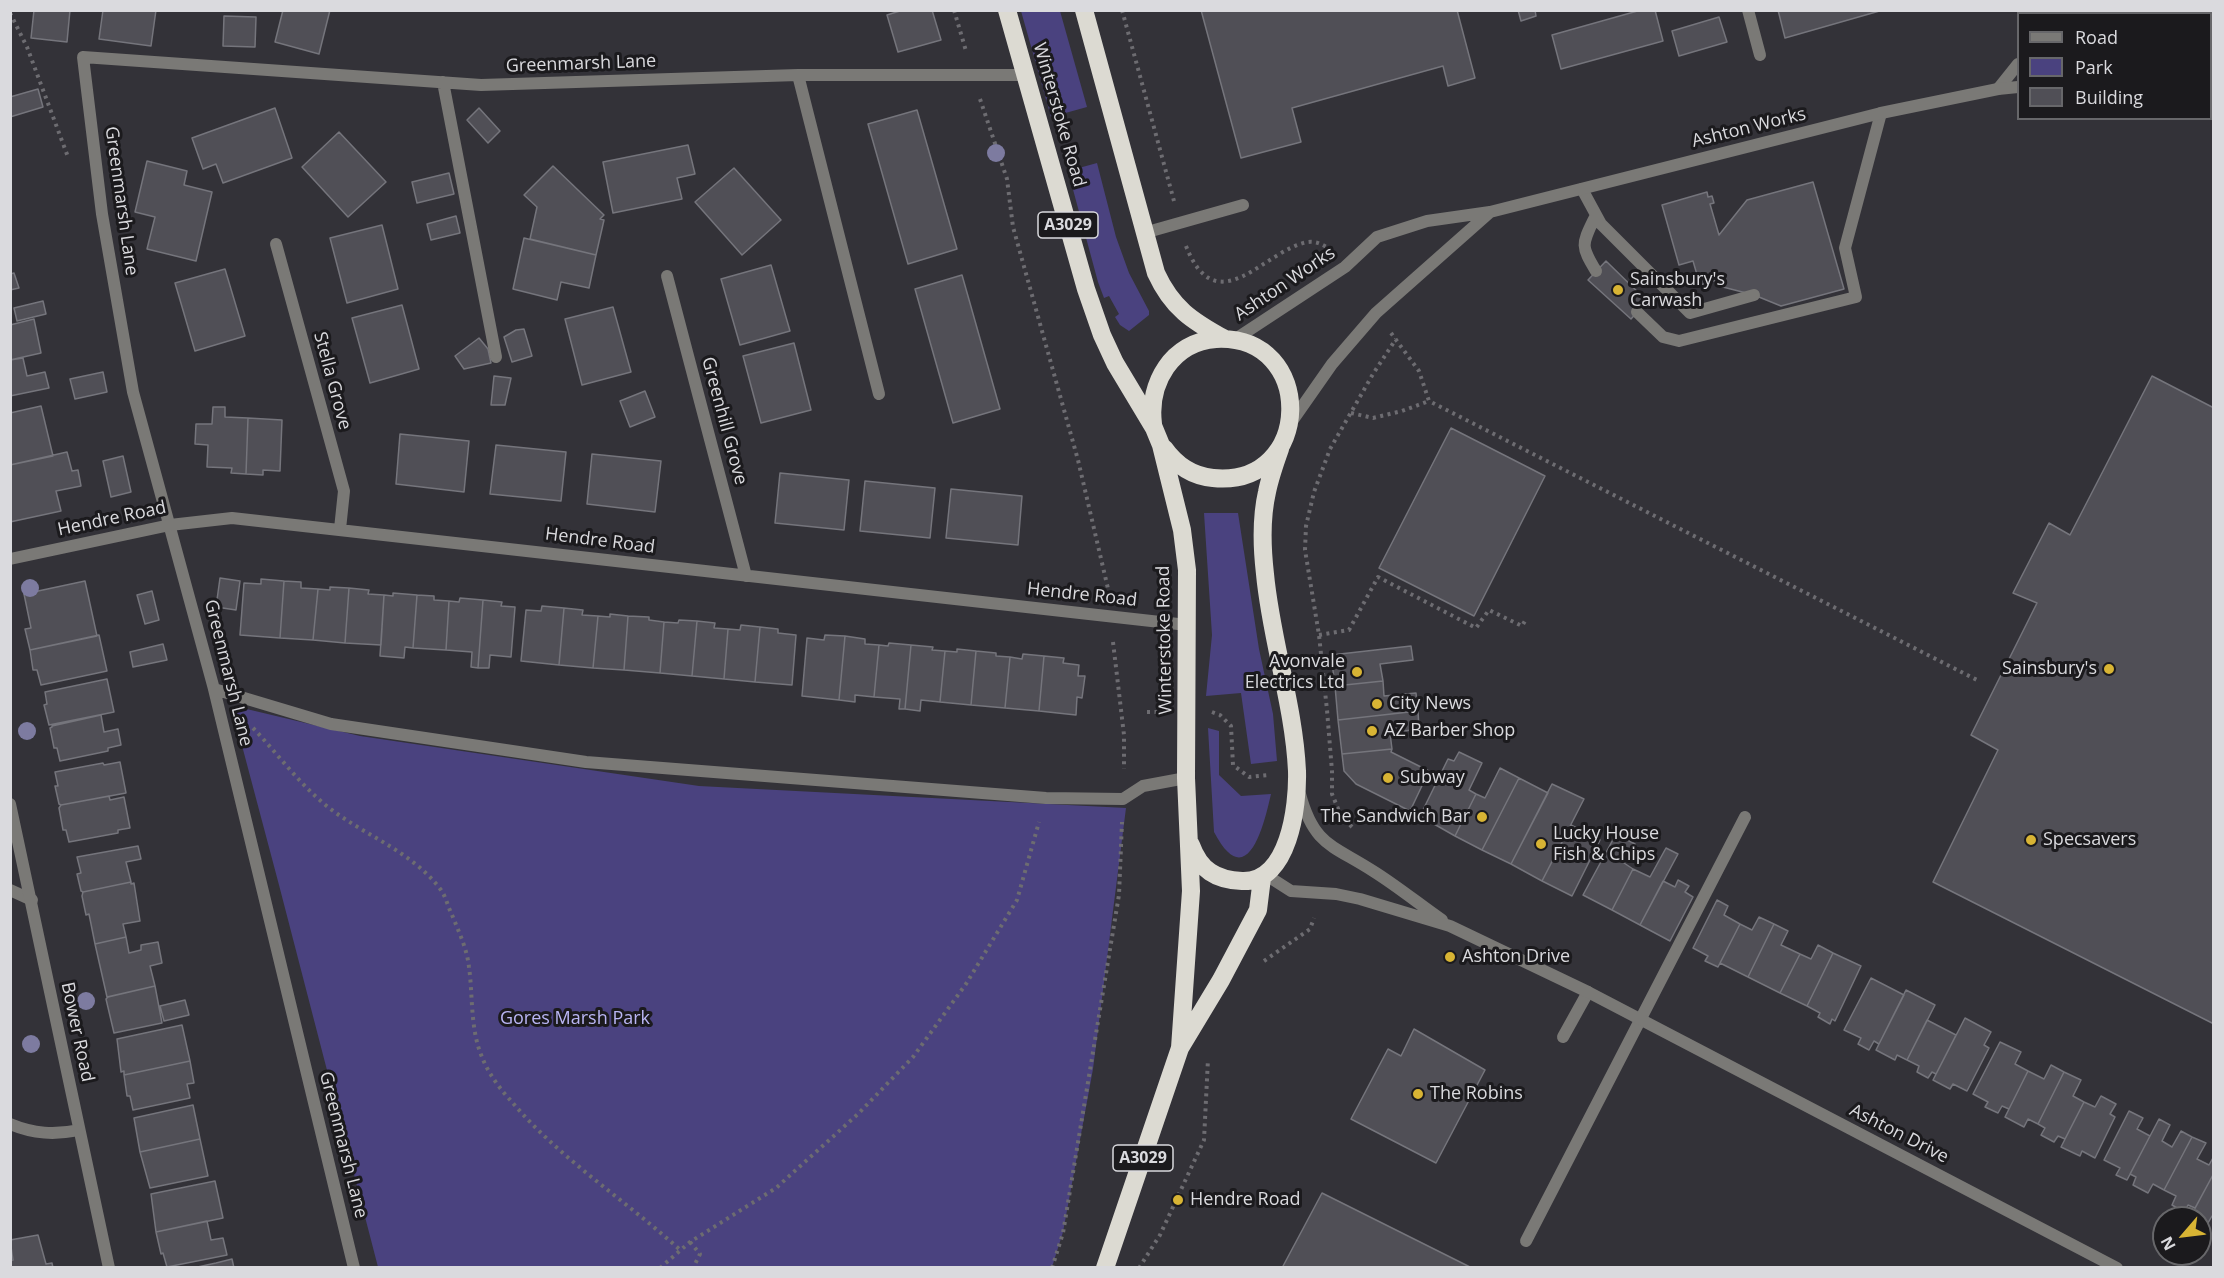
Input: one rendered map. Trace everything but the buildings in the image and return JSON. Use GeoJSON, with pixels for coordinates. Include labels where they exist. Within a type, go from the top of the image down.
{"type":"FeatureCollection","features":[{"type":"Feature","properties":{"kind":"highway","name":"Winterstoke Road"},"geometry":{"type":"LineString","coordinates":[[1007,10],[1083,278],[1102,335],[1115,363],[1158,437],[1179,465],[1191,473],[1226,479],[1247,475],[1266,464],[1280,448]]}},
{"type":"Feature","properties":{"kind":"highway","name":"Winterstoke Road"},"geometry":{"type":"LineString","coordinates":[[1084,10],[1144,233],[1156,273],[1164,290],[1178,308],[1197,324],[1259,350],[1270,358],[1287,382],[1290,395],[1290,424],[1266,493],[1263,532],[1264,573],[1292,726],[1297,777],[1292,820],[1285,849],[1276,864],[1264,876],[1246,881],[1226,880],[1208,871],[1196,858],[1188,837]]}},
{"type":"Feature","properties":{"kind":"highway","name":"Winterstoke Road"},"geometry":{"type":"LineString","coordinates":[[1180,1048],[1191,909],[1186,778],[1186,570],[1182,530],[1151,409],[1154,389],[1168,363],[1195,344],[1209,340],[1229,339]]}},
{"type":"Feature","properties":{"kind":"highway","name":"Winterstoke Road"},"geometry":{"type":"LineString","coordinates":[[1105,1268],[1180,1048],[1221,980],[1258,910],[1264,876]]}},
{"type":"Feature","properties":{"kind":"street"},"geometry":{"type":"LineString","coordinates":[[1748,10],[1760,55]]}},
{"type":"Feature","properties":{"kind":"street","name":"Greenmarsh Lane"},"geometry":{"type":"LineString","coordinates":[[354,1268],[214,688],[133,392],[102,214],[83,57],[481,85],[798,75],[1027,75]]}},
{"type":"Feature","properties":{"kind":"street"},"geometry":{"type":"LineString","coordinates":[[1998,89],[2017,66]]}},
{"type":"Feature","properties":{"kind":"street"},"geometry":{"type":"LineString","coordinates":[[798,75],[879,394]]}},
{"type":"Feature","properties":{"kind":"street"},"geometry":{"type":"LineString","coordinates":[[443,82],[496,357]]}},
{"type":"Feature","properties":{"kind":"street","name":"Ashton Works"},"geometry":{"type":"LineString","coordinates":[[1229,339],[1344,267],[1377,237],[1427,221],[1490,212],[1881,113],[2017,87]]}},
{"type":"Feature","properties":{"kind":"street"},"geometry":{"type":"LineString","coordinates":[[1637,312],[1663,337],[1679,341],[1857,297],[1844,270],[1845,248],[1881,113]]}},
{"type":"Feature","properties":{"kind":"street"},"geometry":{"type":"LineString","coordinates":[[1582,189],[1595,217],[1690,313],[1754,295]]}},
{"type":"Feature","properties":{"kind":"street"},"geometry":{"type":"LineString","coordinates":[[1144,233],[1243,205]]}},
{"type":"Feature","properties":{"kind":"street","name":"Ashton Works"},"geometry":{"type":"LineString","coordinates":[[1290,424],[1332,364],[1376,313],[1490,212]]}},
{"type":"Feature","properties":{"kind":"street"},"geometry":{"type":"LineString","coordinates":[[1595,217],[1585,237],[1584,252],[1596,272]]}},
{"type":"Feature","properties":{"kind":"street","name":"Stella Grove"},"geometry":{"type":"LineString","coordinates":[[276,244],[344,491],[340,529]]}},
{"type":"Feature","properties":{"kind":"street","name":"Greenhill Grove"},"geometry":{"type":"LineString","coordinates":[[667,276],[746,576]]}},
{"type":"Feature","properties":{"kind":"street","name":"Hendre Road"},"geometry":{"type":"LineString","coordinates":[[10,559],[170,525],[232,518],[1187,625]]}},
{"type":"Feature","properties":{"kind":"street"},"geometry":{"type":"LineString","coordinates":[[214,688],[331,724],[586,762],[1046,798],[1124,799],[1143,786],[1186,778]]}},
{"type":"Feature","properties":{"kind":"street"},"geometry":{"type":"LineString","coordinates":[[1297,777],[1309,823],[1318,836],[1331,848],[1373,871],[1450,926]]}},
{"type":"Feature","properties":{"kind":"street","name":"Bower Road"},"geometry":{"type":"LineString","coordinates":[[10,804],[109,1268]]}},
{"type":"Feature","properties":{"kind":"street"},"geometry":{"type":"LineString","coordinates":[[1526,1241],[1745,817]]}},
{"type":"Feature","properties":{"kind":"street","name":"Ashton Drive"},"geometry":{"type":"LineString","coordinates":[[1264,876],[1291,891],[1360,899],[1450,926],[1588,992],[2117,1268]]}},
{"type":"Feature","properties":{"kind":"street"},"geometry":{"type":"LineString","coordinates":[[10,890],[32,900]]}},
{"type":"Feature","properties":{"kind":"street"},"geometry":{"type":"LineString","coordinates":[[1563,1037],[1588,992]]}},
{"type":"Feature","properties":{"kind":"street"},"geometry":{"type":"LineString","coordinates":[[10,1124],[38,1133],[59,1134],[79,1130]]}},
{"type":"Feature","properties":{"kind":"path"},"geometry":{"type":"LineString","coordinates":[[954,10],[972,75],[1007,179],[1013,227],[1078,460],[1107,579],[1124,735],[1124,799],[1119,895],[1063,1233],[1052,1268]]}},
{"type":"Feature","properties":{"kind":"path"},"geometry":{"type":"LineString","coordinates":[[1122,10],[1187,248],[1196,266],[1207,276],[1218,281],[1248,275],[1297,246],[1310,242],[1322,244],[1332,251],[1344,267]]}},
{"type":"Feature","properties":{"kind":"path"},"geometry":{"type":"LineString","coordinates":[[1345,855],[1354,829],[1341,816],[1332,794],[1332,771],[1319,635],[1305,550],[1306,526],[1314,492],[1330,450],[1373,374],[1396,339],[1419,371],[1429,401],[1979,681]]}},
{"type":"Feature","properties":{"kind":"path"},"geometry":{"type":"LineString","coordinates":[[1351,413],[1373,418],[1429,401]]}},
{"type":"Feature","properties":{"kind":"path"},"geometry":{"type":"LineString","coordinates":[[1319,635],[1349,630],[1378,577],[1476,628],[1489,610],[1522,626],[1526,619]]}},
{"type":"Feature","properties":{"kind":"path"},"geometry":{"type":"LineString","coordinates":[[1147,712],[1207,711],[1220,714],[1231,726],[1233,765],[1249,777],[1297,777],[1332,771]]}},
{"type":"Feature","properties":{"kind":"path"},"geometry":{"type":"LineString","coordinates":[[251,726],[294,776],[328,806],[360,829],[397,849],[420,868],[442,891],[460,935],[469,965],[475,1032],[482,1057],[499,1087],[527,1120],[565,1155],[657,1229],[679,1250]]}},
{"type":"Feature","properties":{"kind":"path"},"geometry":{"type":"LineString","coordinates":[[660,1268],[690,1242],[776,1188],[858,1114],[913,1057],[966,984],[1017,900],[1046,798]]}},
{"type":"Feature","properties":{"kind":"path"},"geometry":{"type":"LineString","coordinates":[[1262,962],[1310,929],[1324,894]]}},
{"type":"Feature","properties":{"kind":"path"},"geometry":{"type":"LineString","coordinates":[[1139,1268],[1160,1235],[1204,1140],[1209,1054]]}},
{"type":"Feature","properties":{"kind":"path"},"geometry":{"type":"LineString","coordinates":[[690,1242],[700,1254],[693,1268]]}},
{"type":"Feature","properties":{"kind":"green space"},"geometry":{"type":"Polygon","coordinates":[[[1021,11],[1060,11],[1087,107],[1051,117],[1021,11]]]}},
{"type":"Feature","properties":{"kind":"green space"},"geometry":{"type":"Polygon","coordinates":[[[1097,163],[1116,237],[1129,273],[1149,311],[1149,315],[1129,331],[1120,325],[1115,317],[1119,314],[1109,296],[1104,298],[1068,171],[1097,163]]]}},
{"type":"Feature","properties":{"kind":"green space"},"geometry":{"type":"Polygon","coordinates":[[[1204,513],[1238,513],[1259,649],[1273,714],[1277,761],[1251,764],[1241,693],[1206,696],[1212,635],[1204,513]]]}},
{"type":"Feature","properties":{"kind":"green space","name":"Gores Marsh Park"},"geometry":{"type":"Polygon","coordinates":[[[234,706],[360,736],[699,786],[1126,808],[1093,1069],[1063,1232],[1052,1267],[378,1267],[232,708],[234,706]]]}},
{"type":"Feature","properties":{"kind":"green space"},"geometry":{"type":"Polygon","coordinates":[[[1208,728],[1219,731],[1219,775],[1241,796],[1271,794],[1259,836],[1245,856],[1236,857],[1226,850],[1214,832],[1208,728]]]}},
{"type":"Feature","properties":{"kind":"place","name":"Sainsbury's Carwash"},"geometry":{"type":"Point","coordinates":[1618,290]}},
{"type":"Feature","properties":{"kind":"place","name":"Sainsbury's"},"geometry":{"type":"Point","coordinates":[2109,669]}},
{"type":"Feature","properties":{"kind":"place","name":"Avonvale Electrics Ltd"},"geometry":{"type":"Point","coordinates":[1357,672]}},
{"type":"Feature","properties":{"kind":"place","name":"City News"},"geometry":{"type":"Point","coordinates":[1377,704]}},
{"type":"Feature","properties":{"kind":"place","name":"AZ Barber Shop"},"geometry":{"type":"Point","coordinates":[1372,731]}},
{"type":"Feature","properties":{"kind":"place","name":"Subway"},"geometry":{"type":"Point","coordinates":[1388,778]}},
{"type":"Feature","properties":{"kind":"place","name":"The Sandwich Bar"},"geometry":{"type":"Point","coordinates":[1482,817]}},
{"type":"Feature","properties":{"kind":"place","name":"Specsavers"},"geometry":{"type":"Point","coordinates":[2031,840]}},
{"type":"Feature","properties":{"kind":"place","name":"Lucky House Fish & Chips"},"geometry":{"type":"Point","coordinates":[1541,844]}},
{"type":"Feature","properties":{"kind":"place","name":"Ashton Drive"},"geometry":{"type":"Point","coordinates":[1450,957]}},
{"type":"Feature","properties":{"kind":"place","name":"The Robins"},"geometry":{"type":"Point","coordinates":[1418,1094]}},
{"type":"Feature","properties":{"kind":"place","name":"Hendre Road"},"geometry":{"type":"Point","coordinates":[1178,1200]}}]}
